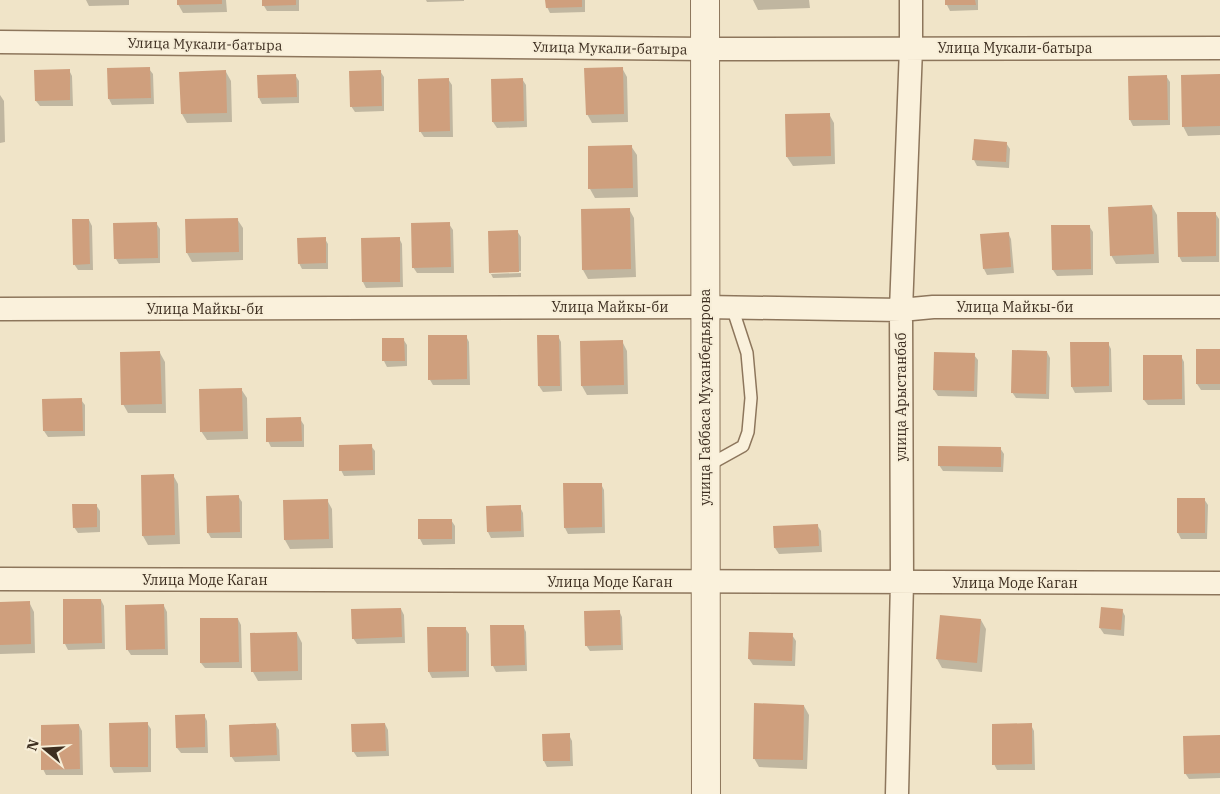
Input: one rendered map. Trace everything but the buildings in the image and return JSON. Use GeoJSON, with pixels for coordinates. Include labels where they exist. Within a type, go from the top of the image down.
{"type":"FeatureCollection","features":[{"type":"Feature","properties":{"kind":"street","name":"улица Габбаса Муханбедьярова"},"geometry":{"type":"LineString","coordinates":[[705,0],[705,49],[718,307],[706,467],[706,794]]}},
{"type":"Feature","properties":{"kind":"street","name":"улица Арыстанбаб"},"geometry":{"type":"LineString","coordinates":[[897,794],[902,582],[901,310],[911,48],[911,0]]}},
{"type":"Feature","properties":{"kind":"street","name":"Улица Мукали-батыра"},"geometry":{"type":"LineString","coordinates":[[0,42],[705,49],[1220,48]]}},
{"type":"Feature","properties":{"kind":"street","name":"Улица Майкы-би"},"geometry":{"type":"LineString","coordinates":[[0,309],[718,307],[901,310],[933,307],[1220,307]]}},
{"type":"Feature","properties":{"kind":"street","name":"Улица Моде Каган"},"geometry":{"type":"LineString","coordinates":[[0,579],[1220,583]]}},
{"type":"Feature","properties":{"kind":"lane"},"geometry":{"type":"LineString","coordinates":[[706,467],[743,446],[748,432],[751,398],[747,353],[718,307]]}}]}
